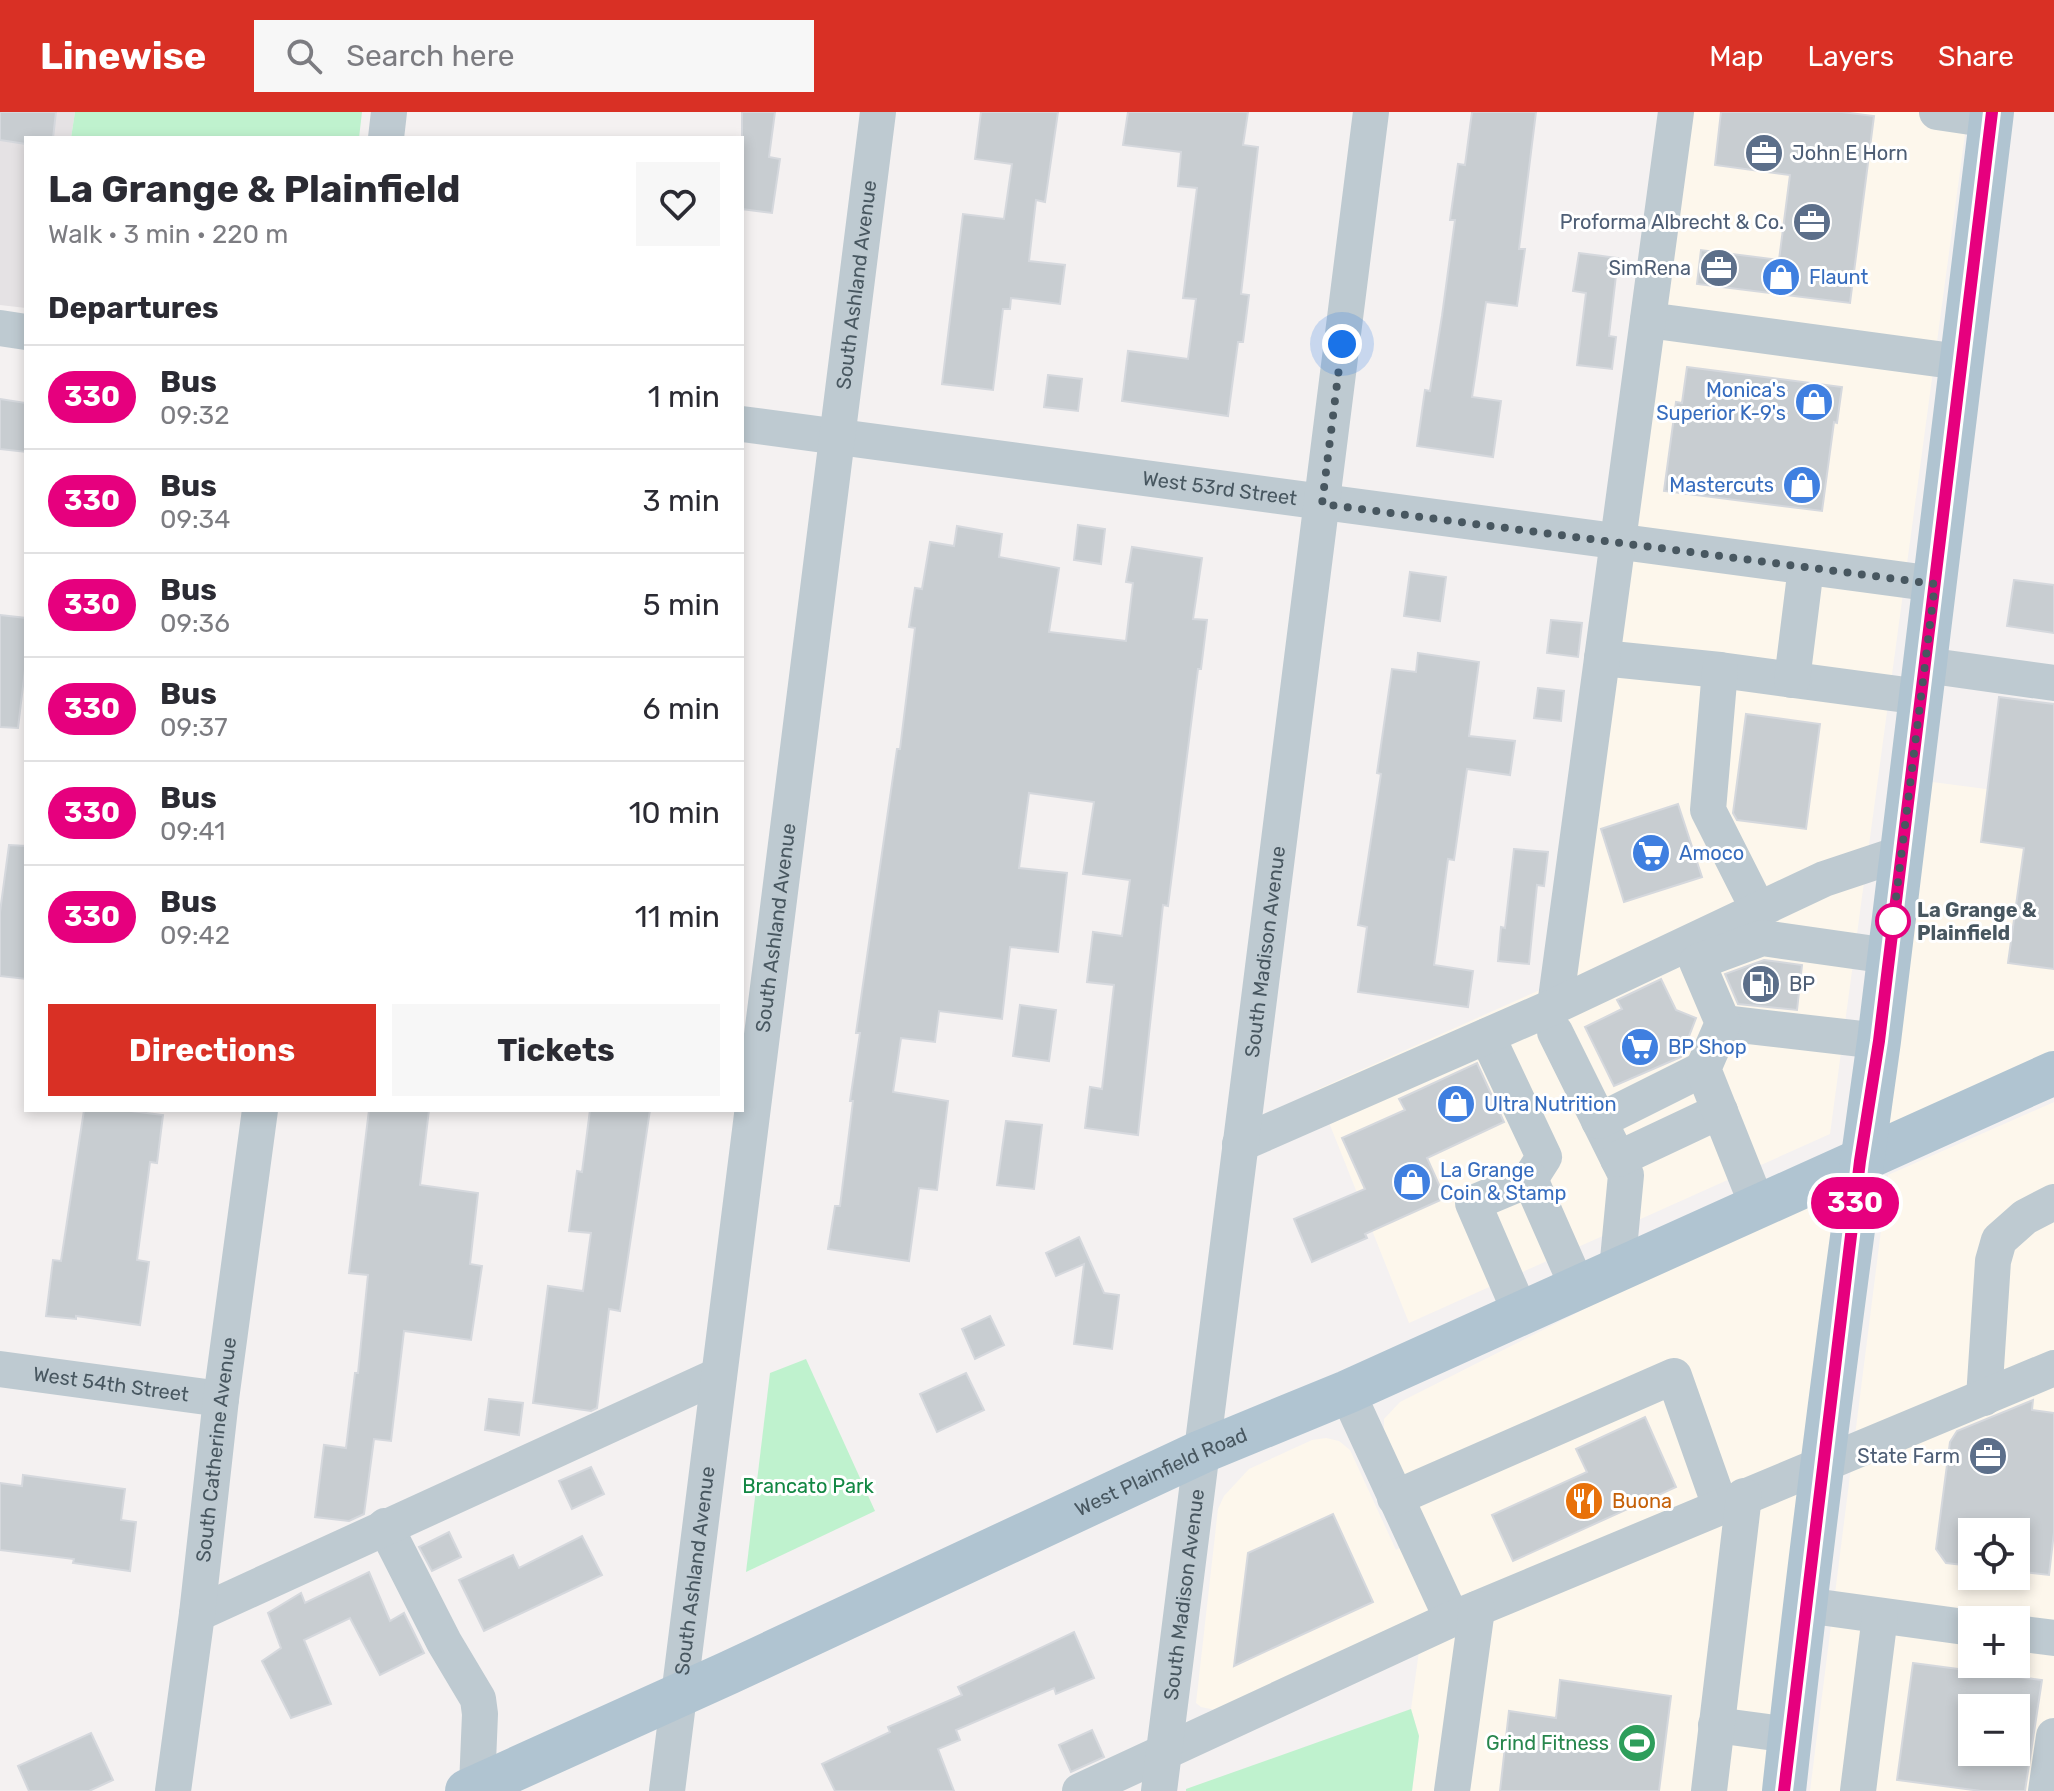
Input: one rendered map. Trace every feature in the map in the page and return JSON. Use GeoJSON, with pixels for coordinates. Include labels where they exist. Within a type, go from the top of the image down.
{"type":"FeatureCollection","features":[{"type":"Feature","properties":{"kind":"main road"},"geometry":{"type":"LineString","coordinates":[[1784,1791],[1821,1467],[1860,1161],[1879,1041],[1992,116]]}},
{"type":"Feature","properties":{"kind":"main road","name":"West Plainfield Road"},"geometry":{"type":"LineString","coordinates":[[472,1789],[679,1696],[1201,1452],[1347,1392],[2053,1077]]}},
{"type":"Feature","properties":{"kind":"street"},"geometry":{"type":"LineString","coordinates":[[386,136],[389,112]]}},
{"type":"Feature","properties":{"kind":"street","name":"South Ashland Avenue"},"geometry":{"type":"LineString","coordinates":[[667,1791],[878,112]]}},
{"type":"Feature","properties":{"kind":"street","name":"South Madison Avenue"},"geometry":{"type":"LineString","coordinates":[[1159,1791],[1371,112]]}},
{"type":"Feature","properties":{"kind":"street"},"geometry":{"type":"LineString","coordinates":[[1597,1279],[1626,1175],[1555,1019],[1676,112]]}},
{"type":"Feature","properties":{"kind":"street"},"geometry":{"type":"LineString","coordinates":[[1937,112],[1992,116]]}},
{"type":"Feature","properties":{"kind":"street"},"geometry":{"type":"LineString","coordinates":[[1648,320],[1960,362]]}},
{"type":"Feature","properties":{"kind":"street"},"geometry":{"type":"LineString","coordinates":[[0,328],[24,332]]}},
{"type":"Feature","properties":{"kind":"street","name":"West 53rd Street"},"geometry":{"type":"LineString","coordinates":[[744,424],[1935,584]]}},
{"type":"Feature","properties":{"kind":"street"},"geometry":{"type":"LineString","coordinates":[[1792,680],[1806,567]]}},
{"type":"Feature","properties":{"kind":"street"},"geometry":{"type":"LineString","coordinates":[[1602,658],[1792,680],[2054,683]]}},
{"type":"Feature","properties":{"kind":"street"},"geometry":{"type":"LineString","coordinates":[[1720,670],[1708,810],[1759,911]]}},
{"type":"Feature","properties":{"kind":"street"},"geometry":{"type":"LineString","coordinates":[[1240,1144],[1487,1036],[1555,1019],[1824,879],[1902,853]]}},
{"type":"Feature","properties":{"kind":"street"},"geometry":{"type":"LineString","coordinates":[[1599,1121],[1703,1069],[1723,1023],[1697,962],[1762,938],[1889,956]]}},
{"type":"Feature","properties":{"kind":"street"},"geometry":{"type":"LineString","coordinates":[[1723,1023],[1879,1041]]}},
{"type":"Feature","properties":{"kind":"street"},"geometry":{"type":"LineString","coordinates":[[1487,1036],[1544,1157],[1530,1179],[1473,1203],[1521,1314]]}},
{"type":"Feature","properties":{"kind":"street"},"geometry":{"type":"LineString","coordinates":[[1703,1069],[1758,1207]]}},
{"type":"Feature","properties":{"kind":"street"},"geometry":{"type":"LineString","coordinates":[[1618,1159],[1720,1111]]}},
{"type":"Feature","properties":{"kind":"street","name":"South Catherine Avenue"},"geometry":{"type":"LineString","coordinates":[[173,1791],[260,1112]]}},
{"type":"Feature","properties":{"kind":"street"},"geometry":{"type":"LineString","coordinates":[[1530,1179],[1597,1279]]}},
{"type":"Feature","properties":{"kind":"street"},"geometry":{"type":"LineString","coordinates":[[1984,1398],[1993,1261],[1999,1240],[2025,1217],[2054,1202]]}},
{"type":"Feature","properties":{"kind":"street"},"geometry":{"type":"LineString","coordinates":[[1080,1791],[1464,1614],[2054,1368]]}},
{"type":"Feature","properties":{"kind":"street","name":"West 54th Street"},"geometry":{"type":"LineString","coordinates":[[0,1369],[221,1399]]}},
{"type":"Feature","properties":{"kind":"street"},"geometry":{"type":"LineString","coordinates":[[197,1614],[719,1375]]}},
{"type":"Feature","properties":{"kind":"street"},"geometry":{"type":"LineString","coordinates":[[1395,1498],[1674,1376],[1732,1501],[1709,1791]]}},
{"type":"Feature","properties":{"kind":"street"},"geometry":{"type":"LineString","coordinates":[[1347,1392],[1395,1498],[1464,1614],[1452,1791]]}},
{"type":"Feature","properties":{"kind":"street"},"geometry":{"type":"LineString","coordinates":[[385,1526],[444,1642],[478,1699],[480,1714],[472,1789]]}},
{"type":"Feature","properties":{"kind":"street"},"geometry":{"type":"LineString","coordinates":[[1805,1605],[1958,1626]]}},
{"type":"Feature","properties":{"kind":"street"},"geometry":{"type":"LineString","coordinates":[[1858,1791],[1880,1616]]}},
{"type":"Feature","properties":{"kind":"street"},"geometry":{"type":"LineString","coordinates":[[2030,1635],[2054,1638]]}},
{"type":"Feature","properties":{"kind":"street"},"geometry":{"type":"LineString","coordinates":[[1716,1725],[1790,1735]]}},
{"type":"Feature","properties":{"kind":"street"},"geometry":{"type":"LineString","coordinates":[[2046,1791],[2054,1736]]}},
{"type":"Feature","properties":{"kind":"shaded area"},"geometry":{"type":"Polygon","coordinates":[[[0,112],[75,112],[71,136],[24,136],[24,308],[0,305],[0,112]]]}},
{"type":"Feature","properties":{"kind":"shaded area"},"geometry":{"type":"Polygon","coordinates":[[[1668,112],[1968,112],[1830,1134],[1409,1323],[1316,1090],[1542,989],[1668,112]]]}},
{"type":"Feature","properties":{"kind":"shaded area"},"geometry":{"type":"Polygon","coordinates":[[[1917,780],[2047,797],[2054,795],[2054,1058],[1872,1142],[1917,780]]]}},
{"type":"Feature","properties":{"kind":"shaded area"},"geometry":{"type":"Polygon","coordinates":[[[2054,1102],[2054,1791],[1810,1791],[1888,1175],[2054,1102]]]}},
{"type":"Feature","properties":{"kind":"shaded area"},"geometry":{"type":"Polygon","coordinates":[[[1850,1175],[1778,1791],[1412,1791],[1419,1736],[1411,1709],[1424,1615],[1220,1711],[1196,1703],[1218,1509],[1224,1496],[1249,1469],[1312,1440],[1326,1438],[1339,1441],[1350,1450],[1396,1550],[1424,1534],[1384,1431],[1384,1419],[1400,1402],[1850,1175]]]}},
{"type":"Feature","properties":{"kind":"green space"},"geometry":{"type":"Polygon","coordinates":[[[75,112],[362,112],[359,136],[71,136],[75,112]]]}},
{"type":"Feature","properties":{"kind":"green space","name":"Brancato Park"},"geometry":{"type":"Polygon","coordinates":[[[806,1359],[875,1511],[746,1572],[770,1373],[806,1359]]]}},
{"type":"Feature","properties":{"kind":"green space"},"geometry":{"type":"Polygon","coordinates":[[[1411,1709],[1419,1736],[1412,1791],[1186,1791],[1186,1789],[1411,1709]]]}},
{"type":"Feature","properties":{"kind":"building"},"geometry":{"type":"Polygon","coordinates":[[[0,112],[56,112],[53,136],[24,136],[24,144],[0,140],[0,112]]]}},
{"type":"Feature","properties":{"kind":"building"},"geometry":{"type":"Polygon","coordinates":[[[742,112],[775,112],[769,157],[780,159],[772,213],[744,209],[742,112]]]}},
{"type":"Feature","properties":{"kind":"building"},"geometry":{"type":"Polygon","coordinates":[[[981,112],[1058,112],[1045,202],[1036,200],[1029,261],[1065,265],[1060,304],[1011,298],[1010,309],[1003,309],[993,390],[942,384],[963,214],[1004,219],[1012,164],[975,159],[981,112]]]}},
{"type":"Feature","properties":{"kind":"building"},"geometry":{"type":"Polygon","coordinates":[[[1128,112],[1248,112],[1243,145],[1258,147],[1241,294],[1249,295],[1243,342],[1238,342],[1228,416],[1122,401],[1128,351],[1188,359],[1196,299],[1183,298],[1197,188],[1178,186],[1181,152],[1123,145],[1128,112]]]}},
{"type":"Feature","properties":{"kind":"building"},"geometry":{"type":"Polygon","coordinates":[[[1472,112],[1536,112],[1519,249],[1525,249],[1517,306],[1486,302],[1472,397],[1501,401],[1493,457],[1417,446],[1425,390],[1430,391],[1442,316],[1455,220],[1450,220],[1458,164],[1465,165],[1472,112]]]}},
{"type":"Feature","properties":{"kind":"building"},"geometry":{"type":"Polygon","coordinates":[[[1721,112],[1842,112],[1874,116],[1850,303],[1697,284],[1701,250],[1779,260],[1790,175],[1715,165],[1721,112]]]}},
{"type":"Feature","properties":{"kind":"building"},"geometry":{"type":"Polygon","coordinates":[[[1579,253],[1618,258],[1609,336],[1616,337],[1612,369],[1577,365],[1586,293],[1573,291],[1579,253]]]}},
{"type":"Feature","properties":{"kind":"building"},"geometry":{"type":"Polygon","coordinates":[[[1687,367],[1842,387],[1822,511],[1664,491],[1676,402],[1682,403],[1687,367]]]}},
{"type":"Feature","properties":{"kind":"building"},"geometry":{"type":"Polygon","coordinates":[[[1048,375],[1082,379],[1078,411],[1044,407],[1048,375]]]}},
{"type":"Feature","properties":{"kind":"building"},"geometry":{"type":"Polygon","coordinates":[[[0,399],[24,403],[24,452],[0,449],[0,399]]]}},
{"type":"Feature","properties":{"kind":"building"},"geometry":{"type":"Polygon","coordinates":[[[1078,525],[1105,529],[1101,564],[1074,560],[1078,525]]]}},
{"type":"Feature","properties":{"kind":"building"},"geometry":{"type":"Polygon","coordinates":[[[957,526],[1002,534],[999,557],[1059,568],[1049,632],[1126,641],[1133,583],[1126,582],[1132,547],[1202,558],[1193,619],[1207,620],[1168,906],[1163,905],[1138,1135],[1085,1128],[1090,1087],[1102,1089],[1114,985],[1087,982],[1093,932],[1122,936],[1130,880],[1083,874],[1094,802],[1029,793],[1019,868],[1067,873],[1058,952],[1010,947],[1002,1019],[939,1011],[935,1042],[901,1038],[893,1092],[948,1101],[937,1190],[919,1188],[909,1261],[828,1249],[835,1206],[840,1206],[860,1033],[856,1033],[897,749],[900,749],[915,628],[909,627],[915,588],[922,589],[930,542],[954,546],[957,526]]]}},
{"type":"Feature","properties":{"kind":"building"},"geometry":{"type":"Polygon","coordinates":[[[1410,572],[1446,577],[1440,621],[1404,616],[1410,572]]]}},
{"type":"Feature","properties":{"kind":"building"},"geometry":{"type":"Polygon","coordinates":[[[2014,580],[2054,585],[2054,633],[2007,626],[2014,580]]]}},
{"type":"Feature","properties":{"kind":"building"},"geometry":{"type":"Polygon","coordinates":[[[0,615],[24,618],[24,678],[18,728],[0,727],[0,615]]]}},
{"type":"Feature","properties":{"kind":"building"},"geometry":{"type":"Polygon","coordinates":[[[1551,620],[1582,623],[1578,657],[1547,653],[1551,620]]]}},
{"type":"Feature","properties":{"kind":"building"},"geometry":{"type":"Polygon","coordinates":[[[1418,653],[1479,662],[1469,736],[1515,741],[1510,775],[1467,769],[1454,860],[1448,859],[1434,965],[1473,971],[1468,1007],[1358,992],[1367,927],[1358,925],[1381,774],[1377,773],[1392,669],[1416,672],[1418,653]]]}},
{"type":"Feature","properties":{"kind":"building"},"geometry":{"type":"Polygon","coordinates":[[[1538,688],[1564,691],[1561,721],[1534,718],[1538,688]]]}},
{"type":"Feature","properties":{"kind":"building"},"geometry":{"type":"Polygon","coordinates":[[[1999,697],[2054,704],[2054,969],[2008,963],[2024,848],[1981,842],[1999,697]]]}},
{"type":"Feature","properties":{"kind":"building","name":"Amoco"},"geometry":{"type":"Polygon","coordinates":[[[1746,714],[1820,724],[1806,829],[1737,820],[1733,813],[1746,714]]]}},
{"type":"Feature","properties":{"kind":"building","name":"Amoco"},"geometry":{"type":"Polygon","coordinates":[[[1678,804],[1702,877],[1624,902],[1601,829],[1678,804]]]}},
{"type":"Feature","properties":{"kind":"building"},"geometry":{"type":"Polygon","coordinates":[[[9,845],[24,846],[24,979],[0,976],[0,912],[9,845]]]}},
{"type":"Feature","properties":{"kind":"building"},"geometry":{"type":"Polygon","coordinates":[[[1514,849],[1548,852],[1544,886],[1537,885],[1529,964],[1498,961],[1514,849]]]}},
{"type":"Feature","properties":{"kind":"building","name":"BP"},"geometry":{"type":"Polygon","coordinates":[[[1764,960],[1802,965],[1797,1010],[1738,1004],[1725,974],[1764,960]]]}},
{"type":"Feature","properties":{"kind":"building","name":"BP Shop"},"geometry":{"type":"Polygon","coordinates":[[[1661,979],[1676,1010],[1696,1018],[1681,1057],[1614,1086],[1585,1027],[1622,1009],[1617,1000],[1661,979]]]}},
{"type":"Feature","properties":{"kind":"building"},"geometry":{"type":"Polygon","coordinates":[[[1020,1005],[1056,1010],[1049,1061],[1013,1056],[1020,1005]]]}},
{"type":"Feature","properties":{"kind":"building"},"geometry":{"type":"Polygon","coordinates":[[[1477,1063],[1504,1122],[1427,1158],[1445,1198],[1312,1262],[1294,1219],[1365,1189],[1342,1138],[1405,1110],[1399,1099],[1477,1063]]]}},
{"type":"Feature","properties":{"kind":"building"},"geometry":{"type":"Polygon","coordinates":[[[84,1112],[163,1115],[157,1163],[150,1162],[137,1260],[149,1262],[140,1325],[76,1316],[76,1319],[46,1316],[53,1260],[61,1261],[84,1112]]]}},
{"type":"Feature","properties":{"kind":"building"},"geometry":{"type":"Polygon","coordinates":[[[369,1112],[429,1112],[420,1185],[478,1193],[470,1264],[482,1266],[471,1340],[404,1331],[391,1441],[374,1439],[364,1514],[349,1521],[315,1517],[324,1445],[346,1448],[355,1373],[358,1373],[368,1275],[349,1273],[369,1112]]]}},
{"type":"Feature","properties":{"kind":"building"},"geometry":{"type":"Polygon","coordinates":[[[590,1112],[650,1112],[620,1311],[609,1309],[597,1408],[591,1411],[533,1403],[548,1286],[583,1291],[591,1233],[569,1231],[577,1171],[582,1172],[590,1112]]]}},
{"type":"Feature","properties":{"kind":"building"},"geometry":{"type":"Polygon","coordinates":[[[1006,1121],[1042,1125],[1034,1189],[997,1185],[1006,1121]]]}},
{"type":"Feature","properties":{"kind":"building"},"geometry":{"type":"Polygon","coordinates":[[[1079,1237],[1104,1293],[1119,1295],[1112,1349],[1074,1344],[1084,1264],[1056,1276],[1046,1253],[1079,1237]]]}},
{"type":"Feature","properties":{"kind":"building"},"geometry":{"type":"Polygon","coordinates":[[[990,1316],[1004,1345],[975,1359],[962,1329],[990,1316]]]}},
{"type":"Feature","properties":{"kind":"building"},"geometry":{"type":"Polygon","coordinates":[[[966,1373],[984,1410],[937,1432],[920,1394],[966,1373]]]}},
{"type":"Feature","properties":{"kind":"building"},"geometry":{"type":"Polygon","coordinates":[[[489,1399],[523,1403],[519,1435],[485,1430],[489,1399]]]}},
{"type":"Feature","properties":{"kind":"building"},"geometry":{"type":"Polygon","coordinates":[[[2033,1400],[2032,1410],[2054,1413],[2054,1532],[2049,1575],[2030,1573],[2030,1518],[1958,1518],[1958,1564],[1946,1563],[1936,1549],[1950,1442],[1957,1431],[2033,1400]]]}},
{"type":"Feature","properties":{"kind":"building","name":"Buona"},"geometry":{"type":"Polygon","coordinates":[[[1645,1417],[1676,1487],[1513,1561],[1492,1515],[1587,1472],[1576,1449],[1645,1417]]]}},
{"type":"Feature","properties":{"kind":"building"},"geometry":{"type":"Polygon","coordinates":[[[591,1467],[604,1494],[572,1509],[559,1481],[591,1467]]]}},
{"type":"Feature","properties":{"kind":"building"},"geometry":{"type":"Polygon","coordinates":[[[23,1475],[125,1489],[121,1520],[136,1522],[130,1571],[73,1563],[74,1559],[0,1550],[0,1483],[22,1486],[23,1475]]]}},
{"type":"Feature","properties":{"kind":"building"},"geometry":{"type":"Polygon","coordinates":[[[1333,1514],[1373,1602],[1234,1666],[1248,1553],[1333,1514]]]}},
{"type":"Feature","properties":{"kind":"building"},"geometry":{"type":"Polygon","coordinates":[[[449,1532],[461,1557],[432,1571],[419,1547],[449,1532]]]}},
{"type":"Feature","properties":{"kind":"building"},"geometry":{"type":"Polygon","coordinates":[[[582,1536],[602,1575],[484,1631],[459,1580],[513,1555],[519,1568],[582,1536]]]}},
{"type":"Feature","properties":{"kind":"building"},"geometry":{"type":"Polygon","coordinates":[[[369,1572],[390,1621],[404,1613],[424,1653],[380,1675],[350,1618],[304,1640],[331,1704],[291,1718],[262,1661],[281,1648],[268,1613],[301,1593],[305,1603],[369,1572]]]}},
{"type":"Feature","properties":{"kind":"building"},"geometry":{"type":"Polygon","coordinates":[[[1074,1632],[1094,1678],[1056,1694],[1054,1688],[956,1730],[960,1740],[938,1749],[954,1791],[835,1791],[822,1764],[890,1732],[888,1727],[962,1695],[958,1687],[1074,1632]]]}},
{"type":"Feature","properties":{"kind":"building"},"geometry":{"type":"Polygon","coordinates":[[[1913,1663],[1958,1669],[1958,1678],[2042,1680],[2030,1758],[2030,1694],[1958,1694],[1958,1766],[2029,1766],[2025,1791],[1981,1791],[1897,1780],[1913,1663]]]}},
{"type":"Feature","properties":{"kind":"building"},"geometry":{"type":"Polygon","coordinates":[[[1560,1680],[1671,1696],[1659,1791],[1500,1791],[1509,1711],[1556,1718],[1560,1680]]]}},
{"type":"Feature","properties":{"kind":"building"},"geometry":{"type":"Polygon","coordinates":[[[1092,1730],[1104,1757],[1071,1772],[1059,1745],[1092,1730]]]}},
{"type":"Feature","properties":{"kind":"building"},"geometry":{"type":"Polygon","coordinates":[[[91,1733],[113,1780],[89,1791],[29,1791],[18,1766],[91,1733]]]}},
{"type":"Feature","properties":{"kind":"bus line","name":"330"},"geometry":{"type":"LineString","coordinates":[[1784,1791],[1821,1467],[1860,1161],[1879,1041],[1992,112]]}},
{"type":"Feature","properties":{"kind":"place","name":"John E Horn"},"geometry":{"type":"Point","coordinates":[1764,153]}},
{"type":"Feature","properties":{"kind":"place","name":"Proforma Albrecht & Co."},"geometry":{"type":"Point","coordinates":[1812,222]}},
{"type":"Feature","properties":{"kind":"place","name":"SimRena"},"geometry":{"type":"Point","coordinates":[1719,268]}},
{"type":"Feature","properties":{"kind":"place","name":"Flaunt"},"geometry":{"type":"Point","coordinates":[1781,277]}},
{"type":"Feature","properties":{"kind":"place","name":"Monica's Superior K-9's"},"geometry":{"type":"Point","coordinates":[1814,402]}},
{"type":"Feature","properties":{"kind":"place","name":"Mastercuts"},"geometry":{"type":"Point","coordinates":[1802,485]}},
{"type":"Feature","properties":{"kind":"place","name":"Amoco"},"geometry":{"type":"Point","coordinates":[1651,853]}},
{"type":"Feature","properties":{"kind":"place","name":"La Grange & Plainfield"},"geometry":{"type":"Point","coordinates":[1893,921]}},
{"type":"Feature","properties":{"kind":"place","name":"BP"},"geometry":{"type":"Point","coordinates":[1761,984]}},
{"type":"Feature","properties":{"kind":"place","name":"BP Shop"},"geometry":{"type":"Point","coordinates":[1640,1047]}},
{"type":"Feature","properties":{"kind":"place","name":"Ultra Nutrition"},"geometry":{"type":"Point","coordinates":[1456,1104]}},
{"type":"Feature","properties":{"kind":"place","name":"La Grange Coin & Stamp"},"geometry":{"type":"Point","coordinates":[1412,1182]}},
{"type":"Feature","properties":{"kind":"place","name":"State Farm"},"geometry":{"type":"Point","coordinates":[1988,1456]}},
{"type":"Feature","properties":{"kind":"place","name":"Buona"},"geometry":{"type":"Point","coordinates":[1584,1501]}},
{"type":"Feature","properties":{"kind":"place","name":"Grind Fitness"},"geometry":{"type":"Point","coordinates":[1637,1743]}},
{"type":"Feature","properties":{"kind":"route"},"geometry":{"type":"LineString","coordinates":[[1342,344],[1322,504],[1935,584],[1892,930],[1893,921]]}}]}
